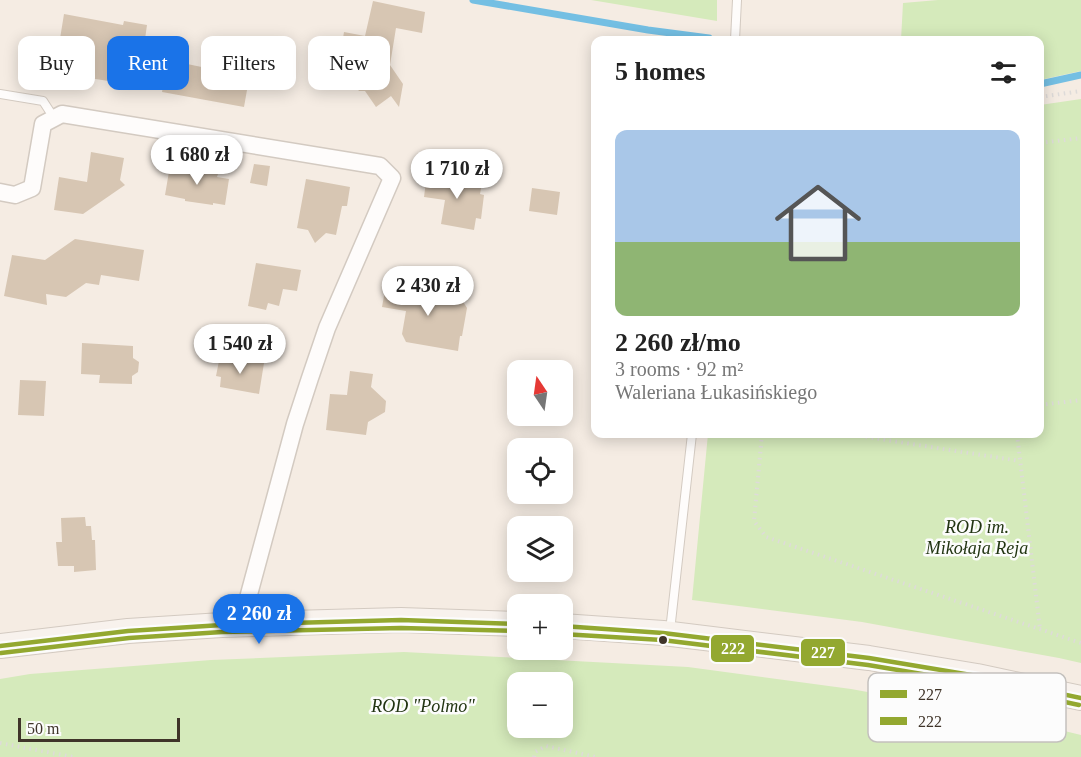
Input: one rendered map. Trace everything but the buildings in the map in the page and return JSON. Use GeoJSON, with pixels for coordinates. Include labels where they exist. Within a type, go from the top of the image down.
{"type":"FeatureCollection","features":[{"type":"Feature","properties":{"kind":"street"},"geometry":{"type":"LineString","coordinates":[[0,192],[15,195],[32,188],[43,124],[62,114],[380,166],[392,178],[327,328],[296,424],[241,624]]}},
{"type":"Feature","properties":{"kind":"street"},"geometry":{"type":"LineString","coordinates":[[0,646],[129,631],[241,624],[401,620],[507,624]]}},
{"type":"Feature","properties":{"kind":"street"},"geometry":{"type":"LineString","coordinates":[[573,627],[670,634],[869,658],[959,673]]}},
{"type":"Feature","properties":{"kind":"street"},"geometry":{"type":"LineString","coordinates":[[1066,695],[1081,698]]}},
{"type":"Feature","properties":{"kind":"lane"},"geometry":{"type":"LineString","coordinates":[[735,36],[737,0]]}},
{"type":"Feature","properties":{"kind":"lane"},"geometry":{"type":"LineString","coordinates":[[0,94],[43,101],[54,118]]}},
{"type":"Feature","properties":{"kind":"lane"},"geometry":{"type":"LineString","coordinates":[[670,634],[692,438]]}},
{"type":"Feature","properties":{"kind":"path"},"geometry":{"type":"LineString","coordinates":[[1044,96],[1081,91]]}},
{"type":"Feature","properties":{"kind":"path"},"geometry":{"type":"LineString","coordinates":[[1044,143],[1081,138]]}},
{"type":"Feature","properties":{"kind":"path"},"geometry":{"type":"LineString","coordinates":[[1044,405],[1081,400]]}},
{"type":"Feature","properties":{"kind":"path"},"geometry":{"type":"LineString","coordinates":[[762,438],[754,521],[766,537],[1081,643]]}},
{"type":"Feature","properties":{"kind":"path"},"geometry":{"type":"LineString","coordinates":[[873,438],[1020,462]]}},
{"type":"Feature","properties":{"kind":"path"},"geometry":{"type":"LineString","coordinates":[[1017,438],[1040,629]]}},
{"type":"Feature","properties":{"kind":"path"},"geometry":{"type":"LineString","coordinates":[[0,743],[73,757]]}},
{"type":"Feature","properties":{"kind":"path"},"geometry":{"type":"LineString","coordinates":[[534,757],[535,752],[546,746],[596,757]]}},
{"type":"Feature","properties":{"kind":"green space"},"geometry":{"type":"Polygon","coordinates":[[[591,0],[717,0],[717,21],[591,0]]]}},
{"type":"Feature","properties":{"kind":"green space"},"geometry":{"type":"Polygon","coordinates":[[[938,0],[1081,0],[1081,71],[1044,79],[1044,36],[901,36],[903,3],[938,0]]]}},
{"type":"Feature","properties":{"kind":"green space","name":"ROD im. Mikołaja Reja"},"geometry":{"type":"Polygon","coordinates":[[[1081,99],[1081,663],[862,622],[692,600],[708,438],[1044,438],[1044,104],[1081,99]]]}},
{"type":"Feature","properties":{"kind":"green space","name":"ROD \"Polmo\""},"geometry":{"type":"Polygon","coordinates":[[[404,652],[507,657],[507,660],[555,660],[688,667],[868,692],[868,742],[1066,742],[1066,731],[1081,735],[1081,757],[0,757],[0,679],[30,674],[211,660],[404,652]]]}},
{"type":"Feature","properties":{"kind":"waterway"},"geometry":{"type":"LineString","coordinates":[[473,0],[694,36]]}},
{"type":"Feature","properties":{"kind":"waterway"},"geometry":{"type":"LineString","coordinates":[[1044,83],[1081,75]]}},
{"type":"Feature","properties":{"kind":"transit line","name":"227"},"geometry":{"type":"LineString","coordinates":[[0,646],[128,631],[222,625],[401,620],[507,624]]}},
{"type":"Feature","properties":{"kind":"transit line","name":"227"},"geometry":{"type":"LineString","coordinates":[[573,627],[663,633],[869,658],[959,673]]}},
{"type":"Feature","properties":{"kind":"transit line","name":"222"},"geometry":{"type":"LineString","coordinates":[[1,653],[129,638],[222,632],[401,628],[507,631]]}},
{"type":"Feature","properties":{"kind":"transit line","name":"222"},"geometry":{"type":"LineString","coordinates":[[573,635],[662,640],[916,673]]}},
{"type":"Feature","properties":{"kind":"transit line","name":"227"},"geometry":{"type":"LineString","coordinates":[[1066,695],[1081,698]]}},
{"type":"Feature","properties":{"kind":"transit line","name":"222"},"geometry":{"type":"LineString","coordinates":[[1066,702],[1079,705]]}}]}
